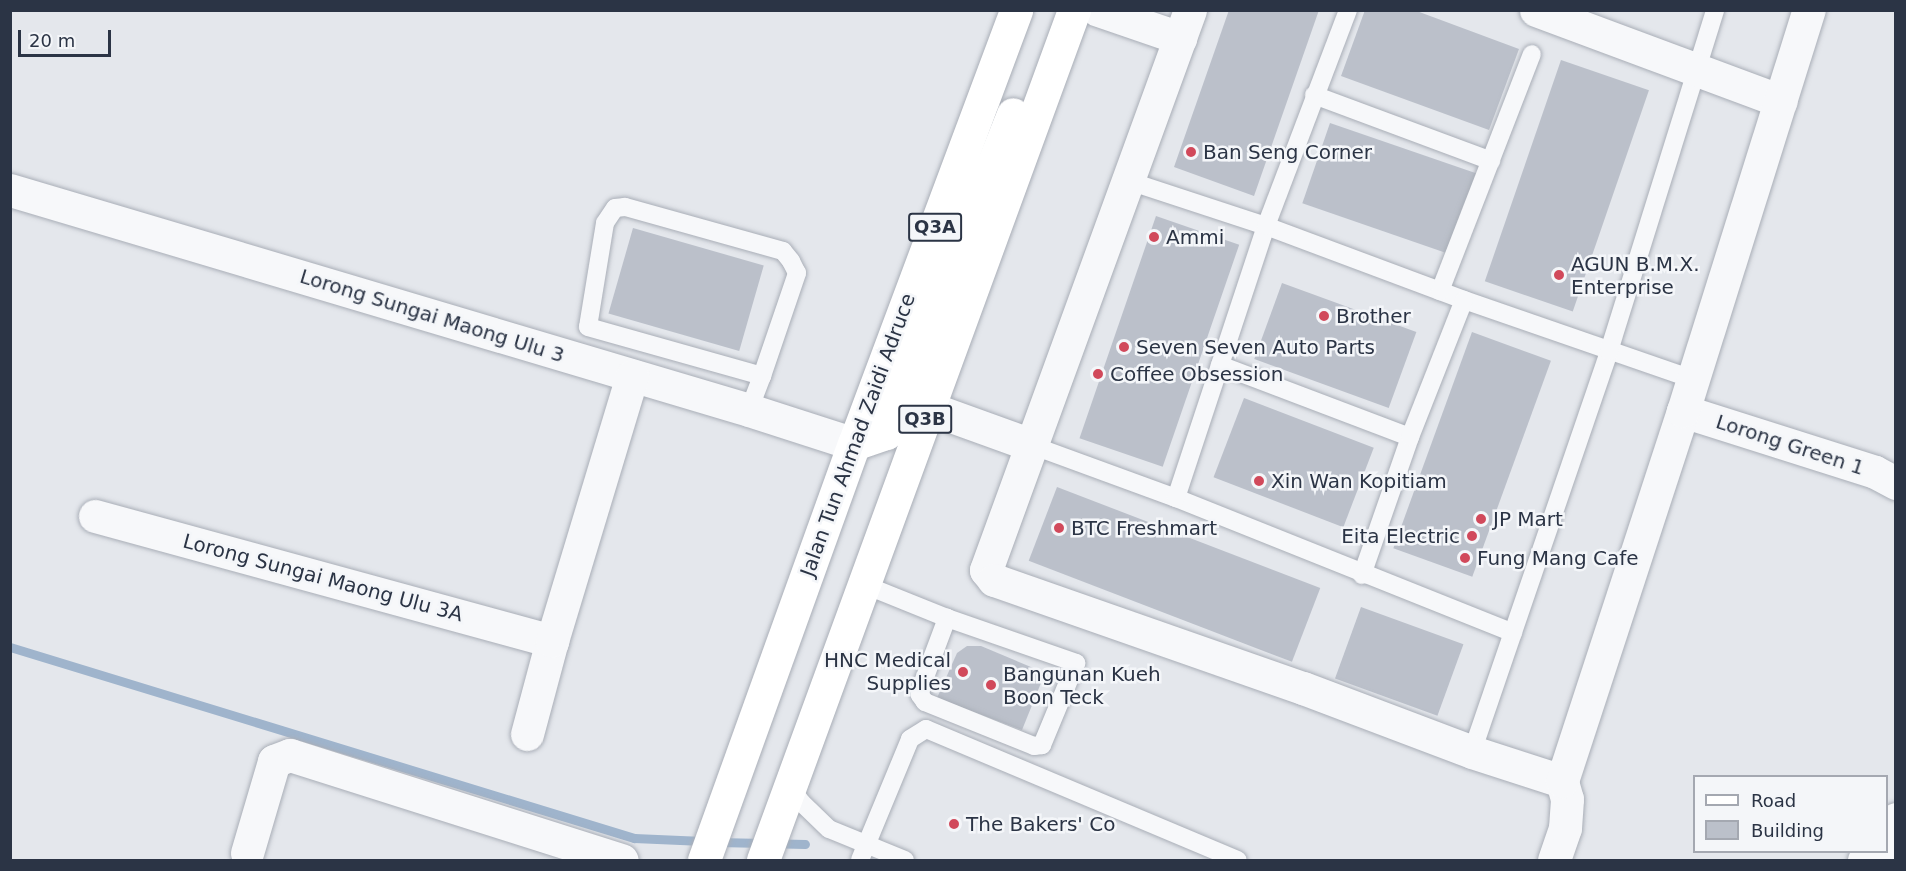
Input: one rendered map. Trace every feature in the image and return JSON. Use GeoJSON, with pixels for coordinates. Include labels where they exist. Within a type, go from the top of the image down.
{"type":"FeatureCollection","features":[{"type":"Feature","properties":{"kind":"main road","name":"Jalan Tun Ahmad Zaidi Adruce"},"geometry":{"type":"LineString","coordinates":[[709,849],[854,444],[1016,10]]}},
{"type":"Feature","properties":{"kind":"main road"},"geometry":{"type":"LineString","coordinates":[[854,444],[886,433],[1037,55],[1058,21],[1069,10]]}},
{"type":"Feature","properties":{"kind":"main road","name":"Q3B"},"geometry":{"type":"LineString","coordinates":[[763,860],[1074,10]]}},
{"type":"Feature","properties":{"kind":"street"},"geometry":{"type":"LineString","coordinates":[[1098,10],[1185,24],[1126,180],[989,556],[986,570],[994,580],[1303,688],[1472,752],[1562,781]]}},
{"type":"Feature","properties":{"kind":"street"},"geometry":{"type":"LineString","coordinates":[[1536,10],[1781,101]]}},
{"type":"Feature","properties":{"kind":"street"},"geometry":{"type":"LineString","coordinates":[[1554,861],[1565,828],[1567,799],[1562,781],[1683,411],[1809,10]]}},
{"type":"Feature","properties":{"kind":"street","name":"Lorong Sungai Maong Ulu 3"},"geometry":{"type":"LineString","coordinates":[[10,190],[749,410],[854,444]]}},
{"type":"Feature","properties":{"kind":"street"},"geometry":{"type":"LineString","coordinates":[[527,734],[552,641],[632,376]]}},
{"type":"Feature","properties":{"kind":"street"},"geometry":{"type":"LineString","coordinates":[[929,408],[1031,445]]}},
{"type":"Feature","properties":{"kind":"street","name":"Lorong Green 1"},"geometry":{"type":"LineString","coordinates":[[1683,411],[1875,472],[1896,483]]}},
{"type":"Feature","properties":{"kind":"street","name":"Lorong Sungai Maong Ulu 3A"},"geometry":{"type":"LineString","coordinates":[[94,516],[552,641]]}},
{"type":"Feature","properties":{"kind":"street"},"geometry":{"type":"LineString","coordinates":[[247,853],[274,761],[290,755],[622,861]]}},
{"type":"Feature","properties":{"kind":"lane"},"geometry":{"type":"LineString","coordinates":[[1176,498],[1266,226],[1348,10]]}},
{"type":"Feature","properties":{"kind":"lane"},"geometry":{"type":"LineString","coordinates":[[1472,752],[1609,351],[1715,10]]}},
{"type":"Feature","properties":{"kind":"lane"},"geometry":{"type":"LineString","coordinates":[[1440,291],[1532,54]]}},
{"type":"Feature","properties":{"kind":"lane"},"geometry":{"type":"LineString","coordinates":[[1314,95],[1491,161]]}},
{"type":"Feature","properties":{"kind":"lane"},"geometry":{"type":"LineString","coordinates":[[1126,180],[1266,226],[1464,300],[1692,380]]}},
{"type":"Feature","properties":{"kind":"lane"},"geometry":{"type":"LineString","coordinates":[[580,361],[588,327],[604,223],[615,208],[637,210],[783,251],[797,273],[749,410]]}},
{"type":"Feature","properties":{"kind":"lane"},"geometry":{"type":"LineString","coordinates":[[1362,575],[1410,437],[1464,300]]}},
{"type":"Feature","properties":{"kind":"lane"},"geometry":{"type":"LineString","coordinates":[[588,327],[762,376]]}},
{"type":"Feature","properties":{"kind":"lane"},"geometry":{"type":"LineString","coordinates":[[1220,365],[1410,437]]}},
{"type":"Feature","properties":{"kind":"lane"},"geometry":{"type":"LineString","coordinates":[[1031,445],[1176,498],[1362,575],[1513,633]]}},
{"type":"Feature","properties":{"kind":"lane"},"geometry":{"type":"LineString","coordinates":[[865,585],[947,618],[1076,663],[1042,745],[1034,746],[925,702],[920,695],[922,685],[947,618]]}},
{"type":"Feature","properties":{"kind":"lane"},"geometry":{"type":"LineString","coordinates":[[864,853],[910,739],[926,729],[1238,861]]}},
{"type":"Feature","properties":{"kind":"lane"},"geometry":{"type":"LineString","coordinates":[[789,786],[802,803],[829,829],[864,853],[905,861]]}},
{"type":"Feature","properties":{"kind":"building"},"geometry":{"type":"Polygon","coordinates":[[[1229,10],[1319,10],[1254,196],[1174,167],[1229,10]]]}},
{"type":"Feature","properties":{"kind":"building"},"geometry":{"type":"Polygon","coordinates":[[[1365,10],[1414,10],[1519,49],[1489,130],[1341,76],[1365,10]]]}},
{"type":"Feature","properties":{"kind":"building"},"geometry":{"type":"Polygon","coordinates":[[[1561,60],[1649,90],[1573,312],[1485,281],[1561,60]]]}},
{"type":"Feature","properties":{"kind":"building"},"geometry":{"type":"Polygon","coordinates":[[[1330,123],[1478,174],[1450,254],[1302,203],[1330,123]]]}},
{"type":"Feature","properties":{"kind":"building"},"geometry":{"type":"Polygon","coordinates":[[[1156,216],[1239,245],[1163,467],[1079,438],[1156,216]]]}},
{"type":"Feature","properties":{"kind":"building"},"geometry":{"type":"Polygon","coordinates":[[[633,228],[764,265],[739,351],[608,314],[633,228]]]}},
{"type":"Feature","properties":{"kind":"building"},"geometry":{"type":"Polygon","coordinates":[[[1282,283],[1416,332],[1389,408],[1254,359],[1282,283]]]}},
{"type":"Feature","properties":{"kind":"building"},"geometry":{"type":"Polygon","coordinates":[[[1472,332],[1551,361],[1472,577],[1393,548],[1472,332]]]}},
{"type":"Feature","properties":{"kind":"building"},"geometry":{"type":"Polygon","coordinates":[[[1244,398],[1374,448],[1343,527],[1214,477],[1244,398]]]}},
{"type":"Feature","properties":{"kind":"building"},"geometry":{"type":"Polygon","coordinates":[[[1057,487],[1320,588],[1292,662],[1029,561],[1057,487]]]}},
{"type":"Feature","properties":{"kind":"building"},"geometry":{"type":"Polygon","coordinates":[[[1361,607],[1463,644],[1437,716],[1335,678],[1361,607]]]}},
{"type":"Feature","properties":{"kind":"building","name":"Bangunan Kueh Boon Teck"},"geometry":{"type":"Polygon","coordinates":[[[967,646],[981,646],[1045,673],[1022,730],[937,698],[957,653],[967,646]]]}},
{"type":"Feature","properties":{"kind":"waterway"},"geometry":{"type":"LineString","coordinates":[[10,647],[634,838],[703,841]]}},
{"type":"Feature","properties":{"kind":"waterway"},"geometry":{"type":"LineString","coordinates":[[717,842],[805,844]]}},
{"type":"Feature","properties":{"kind":"place","name":"Ban Seng Corner"},"geometry":{"type":"Point","coordinates":[1191,152]}},
{"type":"Feature","properties":{"kind":"place","name":"Ammi"},"geometry":{"type":"Point","coordinates":[1154,237]}},
{"type":"Feature","properties":{"kind":"place","name":"AGUN B.M.X. Enterprise"},"geometry":{"type":"Point","coordinates":[1559,275]}},
{"type":"Feature","properties":{"kind":"place","name":"Brother"},"geometry":{"type":"Point","coordinates":[1324,316]}},
{"type":"Feature","properties":{"kind":"place","name":"Seven Seven Auto Parts"},"geometry":{"type":"Point","coordinates":[1124,347]}},
{"type":"Feature","properties":{"kind":"place","name":"Coffee Obsession"},"geometry":{"type":"Point","coordinates":[1098,374]}},
{"type":"Feature","properties":{"kind":"place","name":"Xin Wan Kopitiam"},"geometry":{"type":"Point","coordinates":[1259,481]}},
{"type":"Feature","properties":{"kind":"place","name":"JP Mart"},"geometry":{"type":"Point","coordinates":[1481,519]}},
{"type":"Feature","properties":{"kind":"place","name":"BTC Freshmart"},"geometry":{"type":"Point","coordinates":[1059,528]}},
{"type":"Feature","properties":{"kind":"place","name":"Eita Electric"},"geometry":{"type":"Point","coordinates":[1472,536]}},
{"type":"Feature","properties":{"kind":"place","name":"Fung Mang Cafe"},"geometry":{"type":"Point","coordinates":[1465,558]}},
{"type":"Feature","properties":{"kind":"place","name":"HNC Medical Supplies"},"geometry":{"type":"Point","coordinates":[963,672]}},
{"type":"Feature","properties":{"kind":"place","name":"Bangunan Kueh Boon Teck"},"geometry":{"type":"Point","coordinates":[991,685]}},
{"type":"Feature","properties":{"kind":"place","name":"The Bakers' Co"},"geometry":{"type":"Point","coordinates":[954,824]}}]}
